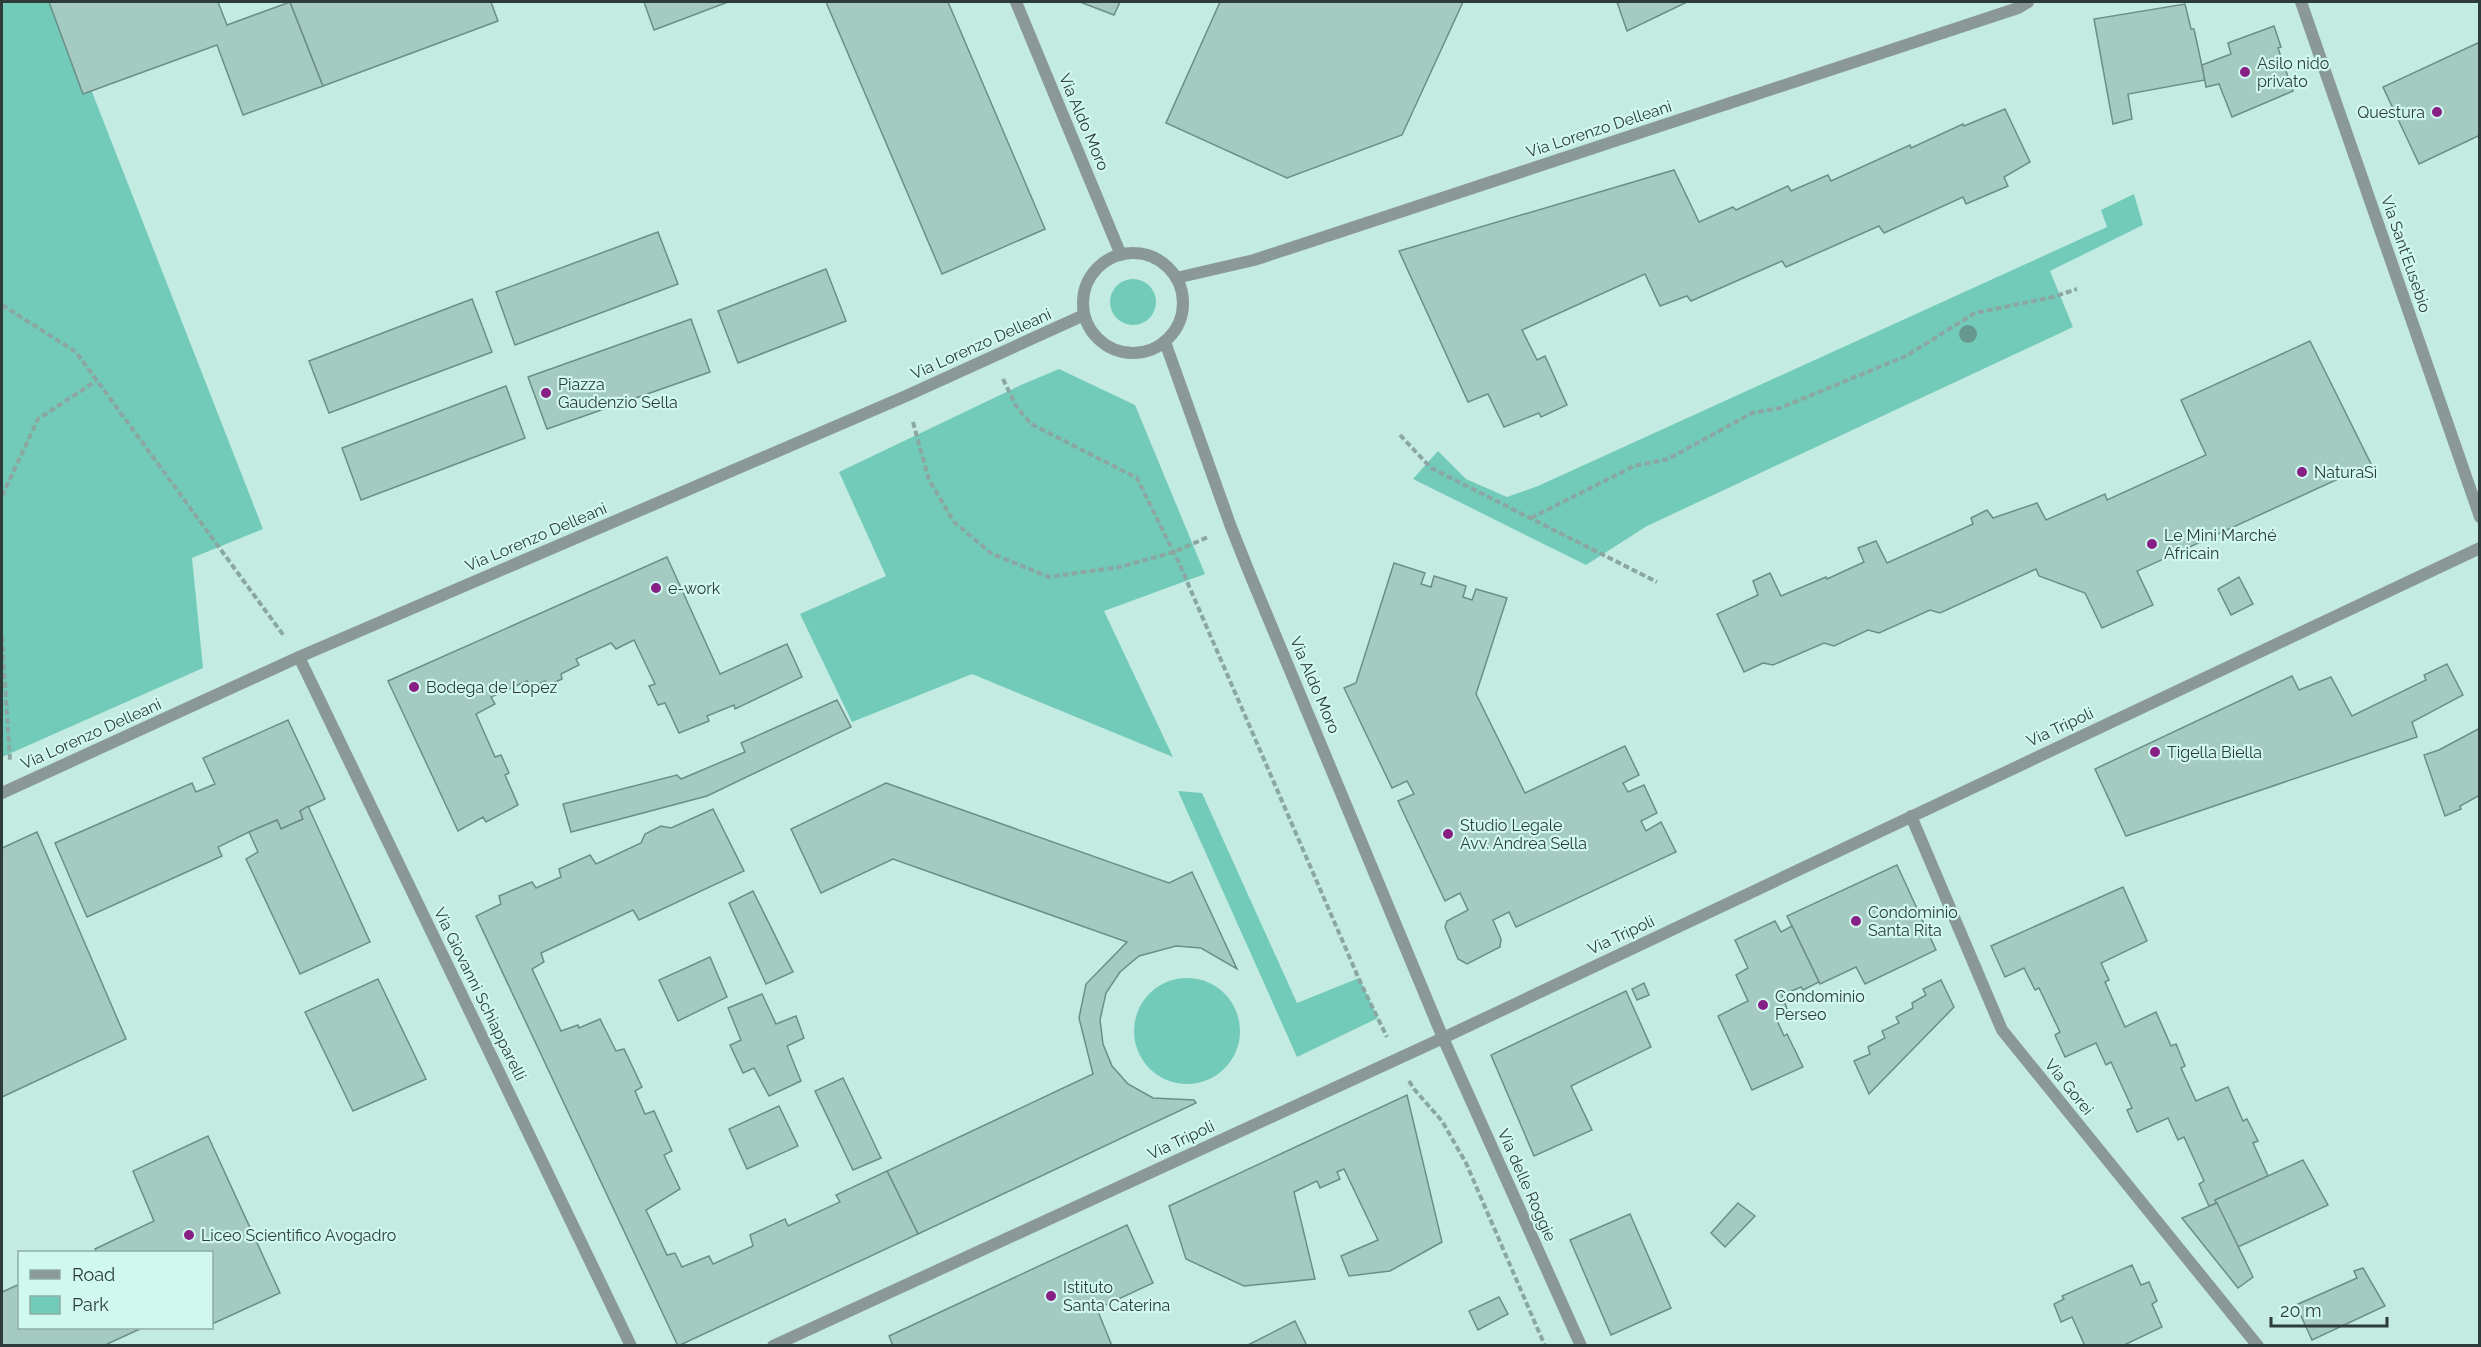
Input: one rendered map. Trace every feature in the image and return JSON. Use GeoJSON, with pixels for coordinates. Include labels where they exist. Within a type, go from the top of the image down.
{"type":"FeatureCollection","features":[{"type":"Feature","properties":{"kind":"street","name":"Via Aldo Moro"},"geometry":{"type":"LineString","coordinates":[[1016,2],[1121,255]]}},
{"type":"Feature","properties":{"kind":"street","name":"Via Lorenzo Delleani"},"geometry":{"type":"LineString","coordinates":[[1176,278],[1264,256],[2007,12],[2028,2]]}},
{"type":"Feature","properties":{"kind":"street","name":"Via Sant'Eusebio"},"geometry":{"type":"LineString","coordinates":[[2301,2],[2480,517]]}},
{"type":"Feature","properties":{"kind":"street"},"geometry":{"type":"LineString","coordinates":[[1137,253],[1153,257],[1166,266],[1176,278],[1182,291],[1184,305],[1175,332],[1165,342],[1150,350],[1134,353],[1117,350],[1102,342],[1091,330],[1084,315],[1083,299],[1087,284],[1095,271],[1107,261],[1121,255],[1137,253]]}},
{"type":"Feature","properties":{"kind":"street","name":"Via Lorenzo Delleani"},"geometry":{"type":"LineString","coordinates":[[7,790],[299,657],[906,396],[1084,315]]}},
{"type":"Feature","properties":{"kind":"street","name":"Via Aldo Moro"},"geometry":{"type":"LineString","coordinates":[[1165,342],[1231,527],[1443,1038]]}},
{"type":"Feature","properties":{"kind":"street","name":"Via Tripoli"},"geometry":{"type":"LineString","coordinates":[[773,1346],[1443,1038],[2480,548]]}},
{"type":"Feature","properties":{"kind":"street","name":"Via Giovanni Schiapparelli"},"geometry":{"type":"LineString","coordinates":[[299,657],[631,1346]]}},
{"type":"Feature","properties":{"kind":"street","name":"Via Gorei"},"geometry":{"type":"LineString","coordinates":[[1911,816],[2001,1030],[2258,1346]]}},
{"type":"Feature","properties":{"kind":"street","name":"Via delle Roggie"},"geometry":{"type":"LineString","coordinates":[[1443,1038],[1581,1346]]}},
{"type":"Feature","properties":{"kind":"path"},"geometry":{"type":"LineString","coordinates":[[1532,518],[1634,466],[1668,459],[1752,413],[1780,408],[1906,356],[1975,313],[2053,297],[2077,289]]}},
{"type":"Feature","properties":{"kind":"path"},"geometry":{"type":"LineString","coordinates":[[2,305],[76,352],[299,657]]}},
{"type":"Feature","properties":{"kind":"path"},"geometry":{"type":"LineString","coordinates":[[993,358],[1016,406],[1031,424],[1137,478],[1174,552],[1362,986],[1414,1089],[1442,1121],[1466,1163],[1545,1346]]}},
{"type":"Feature","properties":{"kind":"path"},"geometry":{"type":"LineString","coordinates":[[2,496],[38,419],[97,381]]}},
{"type":"Feature","properties":{"kind":"path"},"geometry":{"type":"LineString","coordinates":[[906,396],[929,480],[954,522],[992,554],[1049,577],[1120,567],[1174,552],[1231,527]]}},
{"type":"Feature","properties":{"kind":"path"},"geometry":{"type":"LineString","coordinates":[[1400,435],[1431,468],[1657,582]]}},
{"type":"Feature","properties":{"kind":"path"},"geometry":{"type":"LineString","coordinates":[[2,637],[7,790]]}},
{"type":"Feature","properties":{"kind":"green space"},"geometry":{"type":"Polygon","coordinates":[[[2,2],[60,2],[92,92],[263,529],[192,558],[203,668],[2,757],[2,2]]]}},
{"type":"Feature","properties":{"kind":"green space"},"geometry":{"type":"Polygon","coordinates":[[[2134,194],[2143,225],[2050,271],[2073,327],[1647,526],[1586,565],[1413,479],[1438,451],[1466,479],[1507,497],[1538,486],[2107,227],[2101,210],[2134,194]]]}},
{"type":"Feature","properties":{"kind":"green space"},"geometry":{"type":"Polygon","coordinates":[[[1133,279],[1149,286],[1156,302],[1149,318],[1133,325],[1117,318],[1110,302],[1117,286],[1133,279]]]}},
{"type":"Feature","properties":{"kind":"green space"},"geometry":{"type":"Polygon","coordinates":[[[1059,369],[1135,405],[1205,574],[1104,611],[1173,757],[972,674],[852,722],[800,614],[886,576],[839,472],[1059,369]]]}},
{"type":"Feature","properties":{"kind":"green space"},"geometry":{"type":"Polygon","coordinates":[[[1178,791],[1202,793],[1297,1003],[1359,978],[1378,1018],[1297,1057],[1178,791]]]}},
{"type":"Feature","properties":{"kind":"green space"},"geometry":{"type":"Polygon","coordinates":[[[1187,978],[1207,982],[1224,994],[1236,1011],[1240,1031],[1236,1051],[1224,1068],[1207,1080],[1187,1084],[1167,1080],[1150,1068],[1138,1051],[1134,1031],[1138,1011],[1150,994],[1167,982],[1187,978]]]}},
{"type":"Feature","properties":{"kind":"building"},"geometry":{"type":"Polygon","coordinates":[[[49,2],[218,2],[227,25],[290,2],[323,86],[243,115],[217,45],[83,94],[49,2]]]}},
{"type":"Feature","properties":{"kind":"building"},"geometry":{"type":"Polygon","coordinates":[[[290,2],[491,2],[498,21],[323,86],[290,2]]]}},
{"type":"Feature","properties":{"kind":"building"},"geometry":{"type":"Polygon","coordinates":[[[644,2],[728,2],[654,30],[644,2]]]}},
{"type":"Feature","properties":{"kind":"building"},"geometry":{"type":"Polygon","coordinates":[[[826,2],[948,2],[1045,229],[942,274],[826,2]]]}},
{"type":"Feature","properties":{"kind":"building"},"geometry":{"type":"Polygon","coordinates":[[[1080,2],[1120,2],[1114,15],[1080,2]]]}},
{"type":"Feature","properties":{"kind":"building"},"geometry":{"type":"Polygon","coordinates":[[[1220,2],[1463,2],[1402,135],[1287,178],[1166,123],[1220,2]]]}},
{"type":"Feature","properties":{"kind":"building"},"geometry":{"type":"Polygon","coordinates":[[[1617,2],[1687,2],[1627,31],[1617,2]]]}},
{"type":"Feature","properties":{"kind":"building"},"geometry":{"type":"Polygon","coordinates":[[[2185,4],[2191,29],[2194,29],[2205,80],[2128,94],[2132,119],[2113,124],[2094,19],[2185,4]]]}},
{"type":"Feature","properties":{"kind":"building","name":"Asilo nido privato"},"geometry":{"type":"Polygon","coordinates":[[[2274,26],[2281,47],[2278,48],[2293,91],[2232,117],[2219,84],[2206,87],[2202,65],[2231,54],[2228,43],[2274,26]]]}},
{"type":"Feature","properties":{"kind":"building","name":"Questura"},"geometry":{"type":"Polygon","coordinates":[[[2480,42],[2480,139],[2478,136],[2419,164],[2383,87],[2480,42]]]}},
{"type":"Feature","properties":{"kind":"building"},"geometry":{"type":"Polygon","coordinates":[[[2005,109],[2030,162],[2004,177],[2008,186],[1966,204],[1963,197],[1884,233],[1879,226],[1786,267],[1782,261],[1691,301],[1687,296],[1660,306],[1645,274],[1522,330],[1537,360],[1545,356],[1567,405],[1541,417],[1539,413],[1504,427],[1488,394],[1468,402],[1399,251],[1674,170],[1699,222],[1733,207],[1736,210],[1788,186],[1791,191],[1828,175],[1831,181],[1910,145],[1911,148],[1963,124],[1964,126],[2005,109]]]}},
{"type":"Feature","properties":{"kind":"building"},"geometry":{"type":"Polygon","coordinates":[[[658,232],[678,284],[515,345],[496,292],[658,232]]]}},
{"type":"Feature","properties":{"kind":"building"},"geometry":{"type":"Polygon","coordinates":[[[826,269],[846,321],[738,363],[718,311],[826,269]]]}},
{"type":"Feature","properties":{"kind":"building"},"geometry":{"type":"Polygon","coordinates":[[[472,299],[492,352],[329,413],[309,361],[472,299]]]}},
{"type":"Feature","properties":{"kind":"building"},"geometry":{"type":"Polygon","coordinates":[[[691,319],[710,372],[547,429],[528,377],[691,319]]]}},
{"type":"Feature","properties":{"kind":"building"},"geometry":{"type":"Polygon","coordinates":[[[2310,341],[2371,464],[2137,571],[2153,605],[2102,628],[2085,593],[2039,576],[2036,569],[1940,613],[1930,610],[1879,633],[1868,630],[1834,646],[1824,643],[1773,665],[1763,663],[1744,672],[1717,614],[1758,595],[1753,581],[1770,573],[1781,596],[1864,562],[1858,548],[1876,541],[1887,563],[1973,524],[1971,518],[1987,510],[1993,518],[2037,503],[2046,520],[2105,494],[2107,500],[2206,455],[2181,400],[2310,341]]]}},
{"type":"Feature","properties":{"kind":"building"},"geometry":{"type":"Polygon","coordinates":[[[506,386],[525,438],[361,500],[342,448],[506,386]]]}},
{"type":"Feature","properties":{"kind":"building"},"geometry":{"type":"Polygon","coordinates":[[[667,557],[720,674],[787,644],[802,677],[735,709],[734,705],[707,716],[709,721],[679,733],[665,703],[658,705],[649,686],[655,684],[634,640],[616,649],[611,643],[576,659],[579,665],[561,674],[562,679],[549,685],[545,681],[531,688],[527,681],[491,697],[495,704],[476,714],[495,757],[501,755],[509,773],[505,775],[518,805],[486,822],[483,817],[458,831],[388,681],[667,557]]]}},
{"type":"Feature","properties":{"kind":"building"},"geometry":{"type":"Polygon","coordinates":[[[1394,563],[1425,573],[1421,584],[1431,587],[1434,576],[1466,586],[1463,597],[1472,600],[1476,589],[1507,598],[1476,694],[1525,793],[1625,746],[1639,775],[1623,783],[1628,792],[1644,785],[1657,813],[1641,821],[1646,831],[1661,822],[1676,852],[1516,927],[1509,912],[1493,920],[1501,939],[1500,947],[1467,964],[1458,959],[1445,927],[1447,921],[1468,910],[1460,893],[1445,901],[1398,801],[1414,794],[1407,781],[1392,788],[1344,688],[1356,683],[1394,563]]]}},
{"type":"Feature","properties":{"kind":"building"},"geometry":{"type":"Polygon","coordinates":[[[2239,577],[2253,604],[2231,615],[2218,589],[2239,577]]]}},
{"type":"Feature","properties":{"kind":"building"},"geometry":{"type":"Polygon","coordinates":[[[2447,664],[2463,695],[2412,722],[2417,737],[2126,836],[2095,769],[2292,676],[2299,690],[2331,677],[2352,716],[2426,680],[2424,675],[2447,664]]]}},
{"type":"Feature","properties":{"kind":"building"},"geometry":{"type":"Polygon","coordinates":[[[837,700],[851,727],[707,796],[571,832],[563,804],[677,775],[681,779],[745,752],[741,743],[837,700]]]}},
{"type":"Feature","properties":{"kind":"building"},"geometry":{"type":"Polygon","coordinates":[[[288,720],[325,799],[300,811],[303,819],[281,829],[277,820],[249,832],[218,847],[222,856],[87,917],[55,843],[192,783],[196,792],[215,784],[203,758],[288,720]]]}},
{"type":"Feature","properties":{"kind":"building"},"geometry":{"type":"Polygon","coordinates":[[[2480,728],[2480,795],[2460,806],[2461,809],[2445,816],[2424,755],[2439,750],[2480,728]]]}},
{"type":"Feature","properties":{"kind":"building"},"geometry":{"type":"Polygon","coordinates":[[[886,783],[1169,883],[1192,872],[1237,969],[1201,948],[1176,946],[1139,956],[1120,972],[1106,993],[1100,1020],[1103,1044],[1112,1066],[1128,1084],[1153,1098],[1194,1100],[1196,1103],[918,1234],[887,1171],[1093,1074],[1079,1018],[1086,984],[1127,942],[893,859],[821,893],[791,829],[886,783]]]}},
{"type":"Feature","properties":{"kind":"building"},"geometry":{"type":"Polygon","coordinates":[[[308,806],[370,942],[300,974],[246,859],[258,852],[249,832],[277,820],[281,829],[303,819],[300,811],[308,806]]]}},
{"type":"Feature","properties":{"kind":"building"},"geometry":{"type":"Polygon","coordinates":[[[713,809],[744,871],[639,920],[633,910],[541,953],[544,962],[532,969],[561,1031],[578,1025],[579,1028],[600,1019],[616,1051],[624,1049],[642,1087],[635,1091],[645,1114],[654,1111],[672,1151],[664,1155],[680,1189],[646,1210],[667,1255],[675,1253],[682,1267],[709,1256],[713,1264],[753,1246],[750,1235],[785,1219],[788,1226],[840,1202],[836,1195],[887,1171],[918,1234],[678,1346],[476,916],[501,904],[499,896],[532,882],[536,888],[561,877],[559,869],[590,855],[596,864],[641,843],[645,834],[661,826],[671,828],[713,809]]]}},
{"type":"Feature","properties":{"kind":"building"},"geometry":{"type":"Polygon","coordinates":[[[37,832],[126,1039],[2,1097],[2,848],[37,832]]]}},
{"type":"Feature","properties":{"kind":"building","name":"Condominio Santa Rita"},"geometry":{"type":"Polygon","coordinates":[[[1897,865],[1936,950],[1865,984],[1856,967],[1820,984],[1787,916],[1897,865]]]}},
{"type":"Feature","properties":{"kind":"building"},"geometry":{"type":"Polygon","coordinates":[[[2123,887],[2147,941],[2101,963],[2109,980],[2105,982],[2125,1027],[2156,1012],[2171,1046],[2176,1044],[2185,1066],[2181,1068],[2196,1101],[2228,1087],[2243,1121],[2247,1119],[2258,1141],[2253,1143],[2268,1176],[2215,1200],[2217,1203],[2209,1206],[2199,1184],[2204,1181],[2184,1137],[2178,1140],[2168,1118],[2137,1132],[2127,1110],[2132,1108],[2111,1062],[2106,1065],[2096,1043],[2065,1057],[2055,1035],[2060,1032],[2039,988],[2035,990],[2024,968],[2005,977],[1991,946],[2123,887]]]}},
{"type":"Feature","properties":{"kind":"building"},"geometry":{"type":"Polygon","coordinates":[[[753,891],[793,972],[766,984],[729,903],[753,891]]]}},
{"type":"Feature","properties":{"kind":"building","name":"Condominio Perseo"},"geometry":{"type":"Polygon","coordinates":[[[1775,921],[1781,932],[1792,926],[1819,982],[1803,990],[1801,987],[1782,995],[1787,1009],[1775,1016],[1784,1036],[1787,1034],[1803,1067],[1752,1090],[1718,1016],[1748,1001],[1736,975],[1748,968],[1735,940],[1775,921]]]}},
{"type":"Feature","properties":{"kind":"building"},"geometry":{"type":"Polygon","coordinates":[[[710,957],[727,997],[678,1021],[659,980],[710,957]]]}},
{"type":"Feature","properties":{"kind":"building"},"geometry":{"type":"Polygon","coordinates":[[[378,979],[426,1079],[353,1111],[305,1012],[378,979]]]}},
{"type":"Feature","properties":{"kind":"building"},"geometry":{"type":"Polygon","coordinates":[[[1941,980],[1954,1007],[1869,1094],[1854,1061],[1870,1054],[1868,1047],[1885,1038],[1882,1031],[1899,1023],[1896,1017],[1913,1008],[1912,1003],[1926,995],[1923,989],[1941,980]]]}},
{"type":"Feature","properties":{"kind":"building"},"geometry":{"type":"Polygon","coordinates":[[[1644,983],[1649,995],[1637,1000],[1632,989],[1644,983]]]}},
{"type":"Feature","properties":{"kind":"building"},"geometry":{"type":"Polygon","coordinates":[[[1626,991],[1651,1047],[1571,1086],[1592,1130],[1534,1156],[1491,1055],[1626,991]]]}},
{"type":"Feature","properties":{"kind":"building"},"geometry":{"type":"Polygon","coordinates":[[[762,994],[776,1024],[796,1016],[804,1038],[787,1046],[801,1081],[769,1096],[754,1068],[743,1073],[730,1045],[741,1040],[728,1008],[762,994]]]}},
{"type":"Feature","properties":{"kind":"building"},"geometry":{"type":"Polygon","coordinates":[[[843,1078],[881,1158],[853,1170],[815,1091],[843,1078]]]}},
{"type":"Feature","properties":{"kind":"building"},"geometry":{"type":"Polygon","coordinates":[[[1407,1095],[1442,1242],[1390,1271],[1349,1276],[1341,1256],[1378,1240],[1344,1169],[1337,1172],[1340,1179],[1320,1188],[1317,1181],[1294,1192],[1315,1279],[1244,1286],[1186,1259],[1169,1206],[1407,1095]]]}},
{"type":"Feature","properties":{"kind":"building"},"geometry":{"type":"Polygon","coordinates":[[[779,1106],[798,1146],[747,1169],[729,1129],[779,1106]]]}},
{"type":"Feature","properties":{"kind":"building","name":"Liceo Scientifico Avogadro"},"geometry":{"type":"Polygon","coordinates":[[[208,1136],[280,1293],[213,1324],[213,1251],[96,1251],[95,1249],[154,1221],[133,1171],[208,1136]]]}},
{"type":"Feature","properties":{"kind":"building"},"geometry":{"type":"Polygon","coordinates":[[[2303,1160],[2328,1205],[2238,1247],[2215,1200],[2303,1160]]]}},
{"type":"Feature","properties":{"kind":"building"},"geometry":{"type":"Polygon","coordinates":[[[1738,1203],[1755,1216],[1725,1247],[1711,1233],[1738,1203]]]}},
{"type":"Feature","properties":{"kind":"building"},"geometry":{"type":"Polygon","coordinates":[[[2217,1203],[2253,1277],[2238,1288],[2182,1218],[2217,1203]]]}},
{"type":"Feature","properties":{"kind":"building"},"geometry":{"type":"Polygon","coordinates":[[[1630,1214],[1671,1308],[1611,1335],[1570,1240],[1630,1214]]]}},
{"type":"Feature","properties":{"kind":"building","name":"Istituto Santa Caterina"},"geometry":{"type":"Polygon","coordinates":[[[1127,1225],[1153,1283],[1097,1309],[1112,1346],[893,1346],[889,1336],[1127,1225]]]}},
{"type":"Feature","properties":{"kind":"building"},"geometry":{"type":"Polygon","coordinates":[[[2132,1265],[2141,1285],[2149,1282],[2157,1301],[2152,1304],[2162,1327],[2122,1346],[2085,1346],[2072,1317],[2061,1322],[2054,1304],[2064,1299],[2062,1296],[2132,1265]]]}},
{"type":"Feature","properties":{"kind":"building"},"geometry":{"type":"Polygon","coordinates":[[[2363,1268],[2385,1306],[2312,1340],[2296,1305],[2357,1278],[2354,1271],[2363,1268]]]}},
{"type":"Feature","properties":{"kind":"building"},"geometry":{"type":"Polygon","coordinates":[[[18,1285],[18,1329],[140,1329],[103,1346],[2,1346],[2,1292],[18,1285]]]}},
{"type":"Feature","properties":{"kind":"building"},"geometry":{"type":"Polygon","coordinates":[[[1499,1297],[1508,1314],[1478,1330],[1469,1311],[1499,1297]]]}},
{"type":"Feature","properties":{"kind":"building"},"geometry":{"type":"Polygon","coordinates":[[[1295,1321],[1307,1346],[1246,1346],[1295,1321]]]}},
{"type":"Feature","properties":{"kind":"place","name":"Asilo nido privato"},"geometry":{"type":"Point","coordinates":[2245,72]}},
{"type":"Feature","properties":{"kind":"place","name":"Questura"},"geometry":{"type":"Point","coordinates":[2437,112]}},
{"type":"Feature","properties":{"kind":"place","name":"Piazza Gaudenzio Sella"},"geometry":{"type":"Point","coordinates":[546,393]}},
{"type":"Feature","properties":{"kind":"place","name":"NaturaSì"},"geometry":{"type":"Point","coordinates":[2302,472]}},
{"type":"Feature","properties":{"kind":"place","name":"Le Mini Marché Africain"},"geometry":{"type":"Point","coordinates":[2152,544]}},
{"type":"Feature","properties":{"kind":"place","name":"e-work"},"geometry":{"type":"Point","coordinates":[656,588]}},
{"type":"Feature","properties":{"kind":"place","name":"Bodega de Lopez"},"geometry":{"type":"Point","coordinates":[414,687]}},
{"type":"Feature","properties":{"kind":"place","name":"Tigella Biella"},"geometry":{"type":"Point","coordinates":[2155,752]}},
{"type":"Feature","properties":{"kind":"place","name":"Studio Legale Avv. Andrea Sella"},"geometry":{"type":"Point","coordinates":[1448,834]}},
{"type":"Feature","properties":{"kind":"place","name":"Condominio Santa Rita"},"geometry":{"type":"Point","coordinates":[1856,921]}},
{"type":"Feature","properties":{"kind":"place","name":"Condominio Perseo"},"geometry":{"type":"Point","coordinates":[1763,1005]}},
{"type":"Feature","properties":{"kind":"place","name":"Liceo Scientifico Avogadro"},"geometry":{"type":"Point","coordinates":[189,1235]}},
{"type":"Feature","properties":{"kind":"place","name":"Istituto Santa Caterina"},"geometry":{"type":"Point","coordinates":[1051,1296]}}]}
